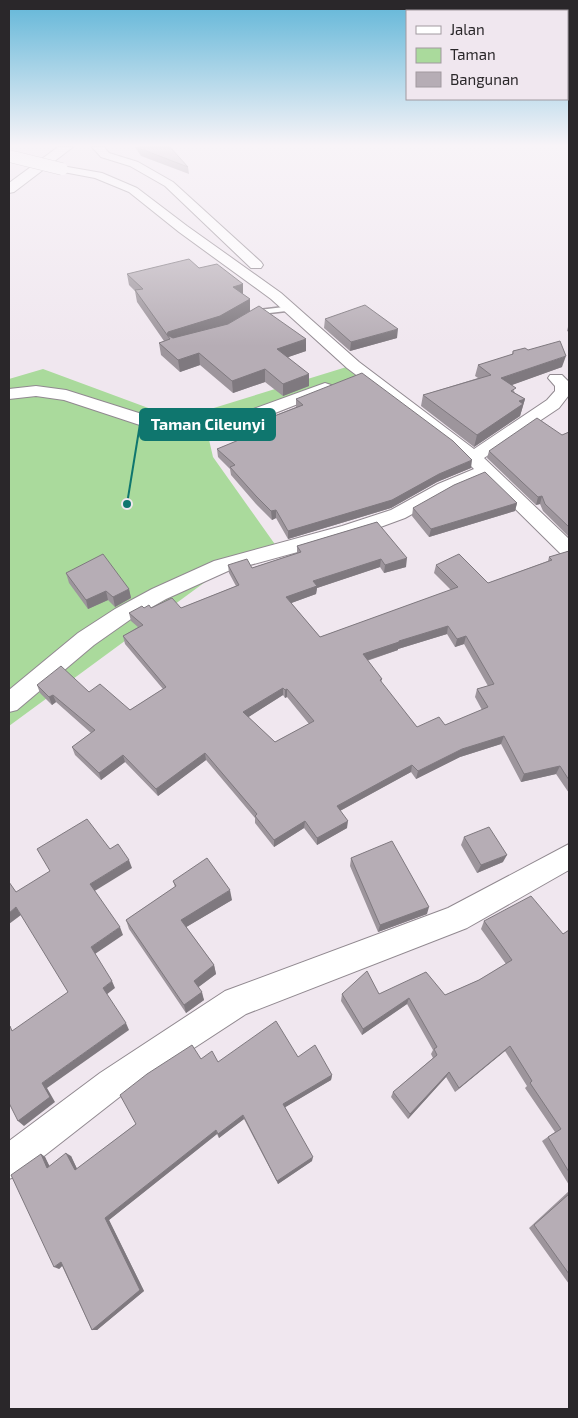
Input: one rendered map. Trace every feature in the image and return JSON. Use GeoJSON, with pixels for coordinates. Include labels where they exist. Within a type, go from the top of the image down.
{"type":"FeatureCollection","features":[{"type":"Feature","properties":{"kind":"street"},"geometry":{"type":"LineString","coordinates":[[163,213],[292,308],[350,376],[459,444],[569,550]]}},
{"type":"Feature","properties":{"kind":"street"},"geometry":{"type":"LineString","coordinates":[[201,213],[280,288],[276,296]]}},
{"type":"Feature","properties":{"kind":"street"},"geometry":{"type":"LineString","coordinates":[[9,394],[36,391],[66,395],[160,426],[207,431],[221,422],[350,376]]}},
{"type":"Feature","properties":{"kind":"street"},"geometry":{"type":"LineString","coordinates":[[9,385],[34,382],[67,384],[174,418],[221,422],[350,376]]}},
{"type":"Feature","properties":{"kind":"street"},"geometry":{"type":"LineString","coordinates":[[9,703],[86,639],[123,614],[159,594],[221,566],[349,531],[389,517],[444,488],[478,464],[553,404],[564,392],[563,385],[556,378]]}},
{"type":"Feature","properties":{"kind":"street"},"geometry":{"type":"LineString","coordinates":[[553,404],[569,410]]}},
{"type":"Feature","properties":{"kind":"street"},"geometry":{"type":"LineString","coordinates":[[9,1162],[111,1084],[236,1002],[457,918],[569,856]]}},
{"type":"Feature","properties":{"kind":"lane"},"geometry":{"type":"LineString","coordinates":[[242,322],[259,312],[292,308]]}},
{"type":"Feature","properties":{"kind":"green space"},"geometry":{"type":"Polygon","coordinates":[[[353,365],[364,373],[207,431],[213,457],[279,550],[231,563],[9,726],[9,379],[43,369],[178,419],[353,365]]]}},
{"type":"Feature","properties":{"kind":"building"},"geometry":{"type":"Polygon","coordinates":[[[189,259],[199,268],[217,264],[243,284],[233,287],[250,299],[220,316],[168,332],[167,335],[135,290],[143,289],[127,274],[189,259]]]}},
{"type":"Feature","properties":{"kind":"building"},"geometry":{"type":"Polygon","coordinates":[[[365,305],[398,329],[351,342],[325,319],[365,305]]]}},
{"type":"Feature","properties":{"kind":"building"},"geometry":{"type":"Polygon","coordinates":[[[259,306],[306,339],[277,349],[309,374],[283,384],[265,369],[232,381],[199,353],[178,360],[159,343],[170,339],[167,335],[173,338],[228,324],[259,306]]]}},
{"type":"Feature","properties":{"kind":"building"},"geometry":{"type":"Polygon","coordinates":[[[560,341],[566,356],[501,378],[516,388],[511,391],[525,399],[519,401],[523,404],[477,435],[423,395],[491,375],[478,365],[513,354],[513,351],[525,348],[528,350],[560,341]]]}},
{"type":"Feature","properties":{"kind":"building"},"geometry":{"type":"Polygon","coordinates":[[[362,373],[453,441],[472,460],[439,474],[392,500],[288,531],[276,510],[271,511],[256,496],[230,467],[235,465],[217,449],[246,437],[238,430],[303,405],[296,399],[362,373]]]}},
{"type":"Feature","properties":{"kind":"building"},"geometry":{"type":"Polygon","coordinates":[[[537,418],[562,435],[569,432],[569,527],[545,504],[542,496],[538,497],[489,451],[537,418]]]}},
{"type":"Feature","properties":{"kind":"building"},"geometry":{"type":"Polygon","coordinates":[[[485,472],[517,503],[431,529],[413,508],[454,485],[485,472]]]}},
{"type":"Feature","properties":{"kind":"building"},"geometry":{"type":"Polygon","coordinates":[[[377,522],[407,558],[385,565],[381,559],[313,581],[317,586],[286,597],[320,637],[458,587],[436,565],[459,554],[488,583],[552,560],[549,557],[569,551],[569,780],[560,766],[524,774],[504,736],[462,749],[418,771],[412,765],[337,806],[348,821],[317,838],[305,821],[274,840],[255,816],[257,814],[205,753],[156,789],[123,755],[99,773],[72,747],[95,730],[53,695],[49,697],[37,685],[61,666],[89,692],[100,684],[130,710],[166,687],[123,636],[143,625],[129,613],[142,606],[144,608],[149,605],[151,608],[172,598],[181,608],[239,585],[228,565],[247,559],[252,568],[301,552],[297,546],[377,522]],[[448,626],[363,654],[382,679],[380,680],[417,727],[439,717],[445,725],[488,707],[477,689],[494,684],[466,636],[457,639],[448,626]],[[283,688],[243,712],[275,742],[314,721],[287,689],[283,688]]]}},
{"type":"Feature","properties":{"kind":"building"},"geometry":{"type":"Polygon","coordinates":[[[103,554],[129,589],[113,597],[106,591],[86,600],[66,573],[103,554]]]}},
{"type":"Feature","properties":{"kind":"building"},"geometry":{"type":"Polygon","coordinates":[[[87,819],[110,849],[118,844],[129,860],[90,884],[120,927],[91,947],[112,981],[103,988],[126,1023],[42,1083],[50,1097],[18,1121],[9,1103],[9,1027],[12,1031],[68,992],[16,907],[9,913],[9,882],[16,892],[50,871],[37,849],[87,819]]]}},
{"type":"Feature","properties":{"kind":"building"},"geometry":{"type":"Polygon","coordinates":[[[489,827],[507,855],[481,865],[464,837],[489,827]]]}},
{"type":"Feature","properties":{"kind":"building"},"geometry":{"type":"Polygon","coordinates":[[[392,841],[429,907],[380,925],[351,858],[392,841]]]}},
{"type":"Feature","properties":{"kind":"building"},"geometry":{"type":"Polygon","coordinates":[[[207,858],[230,890],[181,920],[214,965],[194,981],[202,992],[184,1005],[126,920],[176,886],[173,881],[207,858]]]}},
{"type":"Feature","properties":{"kind":"building"},"geometry":{"type":"Polygon","coordinates":[[[531,896],[563,934],[569,930],[569,1172],[548,1137],[561,1129],[530,1083],[532,1081],[510,1046],[459,1088],[449,1072],[410,1114],[393,1092],[437,1055],[434,1049],[437,1047],[409,998],[363,1029],[342,994],[367,971],[379,994],[426,972],[445,995],[479,980],[512,960],[484,921],[531,896]]]}},
{"type":"Feature","properties":{"kind":"building"},"geometry":{"type":"Polygon","coordinates":[[[276,1021],[298,1057],[315,1045],[332,1075],[283,1104],[313,1157],[277,1181],[243,1115],[218,1134],[216,1130],[105,1218],[140,1290],[92,1330],[61,1262],[54,1267],[11,1175],[41,1154],[47,1168],[66,1153],[75,1170],[136,1124],[120,1095],[147,1074],[192,1045],[201,1059],[212,1051],[218,1062],[276,1021]]]}},
{"type":"Feature","properties":{"kind":"building"},"geometry":{"type":"Polygon","coordinates":[[[569,1194],[569,1274],[534,1225],[569,1194]]]}},
{"type":"Feature","properties":{"kind":"place","name":"Taman Cileunyi"},"geometry":{"type":"Point","coordinates":[127,504]}}]}
